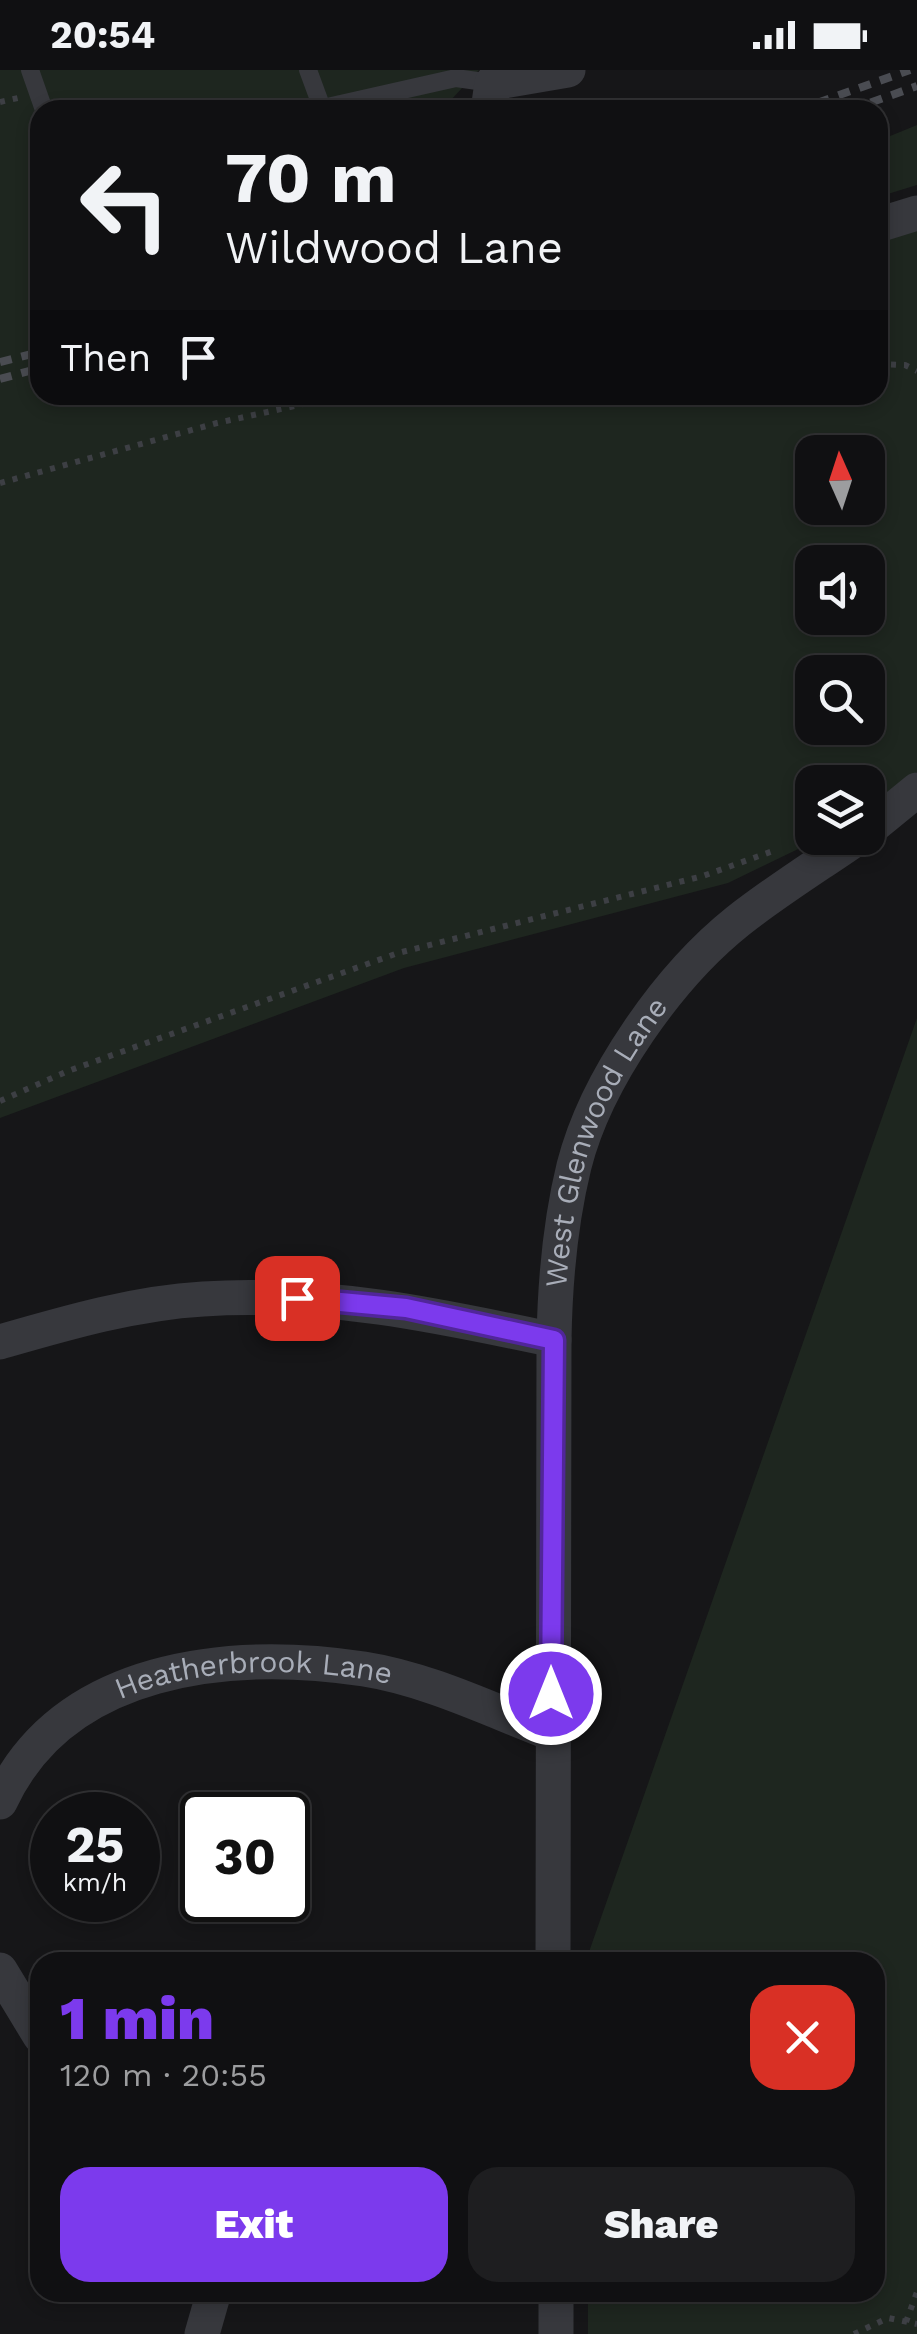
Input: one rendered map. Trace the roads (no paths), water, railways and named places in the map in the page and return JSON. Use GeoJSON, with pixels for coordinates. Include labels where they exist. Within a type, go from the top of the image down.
{"type":"FeatureCollection","features":[{"type":"Feature","properties":{"kind":"street"},"geometry":{"type":"LineString","coordinates":[[490,97],[568,70]]}},
{"type":"Feature","properties":{"kind":"street"},"geometry":{"type":"LineString","coordinates":[[888,222],[917,214]]}},
{"type":"Feature","properties":{"kind":"street"},"geometry":{"type":"LineString","coordinates":[[885,816],[917,790]]}},
{"type":"Feature","properties":{"kind":"street","name":"West Glenwood Lane"},"geometry":{"type":"LineString","coordinates":[[553,1952],[554,1340],[560,1239],[575,1162],[600,1102],[642,1026],[692,964],[736,922],[833,855]]}},
{"type":"Feature","properties":{"kind":"street"},"geometry":{"type":"LineString","coordinates":[[0,1342],[104,1313],[182,1302],[297,1298],[406,1308],[554,1340]]}},
{"type":"Feature","properties":{"kind":"street","name":"Heatherbrook Lane"},"geometry":{"type":"LineString","coordinates":[[0,1802],[14,1770],[47,1732],[98,1696],[146,1677],[211,1666],[281,1661],[366,1670],[426,1686],[551,1733]]}},
{"type":"Feature","properties":{"kind":"street"},"geometry":{"type":"LineString","coordinates":[[0,1970],[30,2020]]}},
{"type":"Feature","properties":{"kind":"street"},"geometry":{"type":"LineString","coordinates":[[202,2334],[211,2302]]}},
{"type":"Feature","properties":{"kind":"street"},"geometry":{"type":"LineString","coordinates":[[556,2302],[556,2334]]}},
{"type":"Feature","properties":{"kind":"lane"},"geometry":{"type":"LineString","coordinates":[[30,70],[40,100]]}},
{"type":"Feature","properties":{"kind":"lane"},"geometry":{"type":"LineString","coordinates":[[308,70],[316,100]]}},
{"type":"Feature","properties":{"kind":"lane"},"geometry":{"type":"LineString","coordinates":[[353,100],[455,74],[490,97]]}},
{"type":"Feature","properties":{"kind":"railway"},"geometry":{"type":"LineString","coordinates":[[825,100],[910,70]]}},
{"type":"Feature","properties":{"kind":"railway"},"geometry":{"type":"LineString","coordinates":[[878,100],[917,86]]}},
{"type":"Feature","properties":{"kind":"railway"},"geometry":{"type":"LineString","coordinates":[[0,362],[30,354]]}},
{"type":"Feature","properties":{"kind":"railway"},"geometry":{"type":"LineString","coordinates":[[0,379],[30,371]]}}]}
